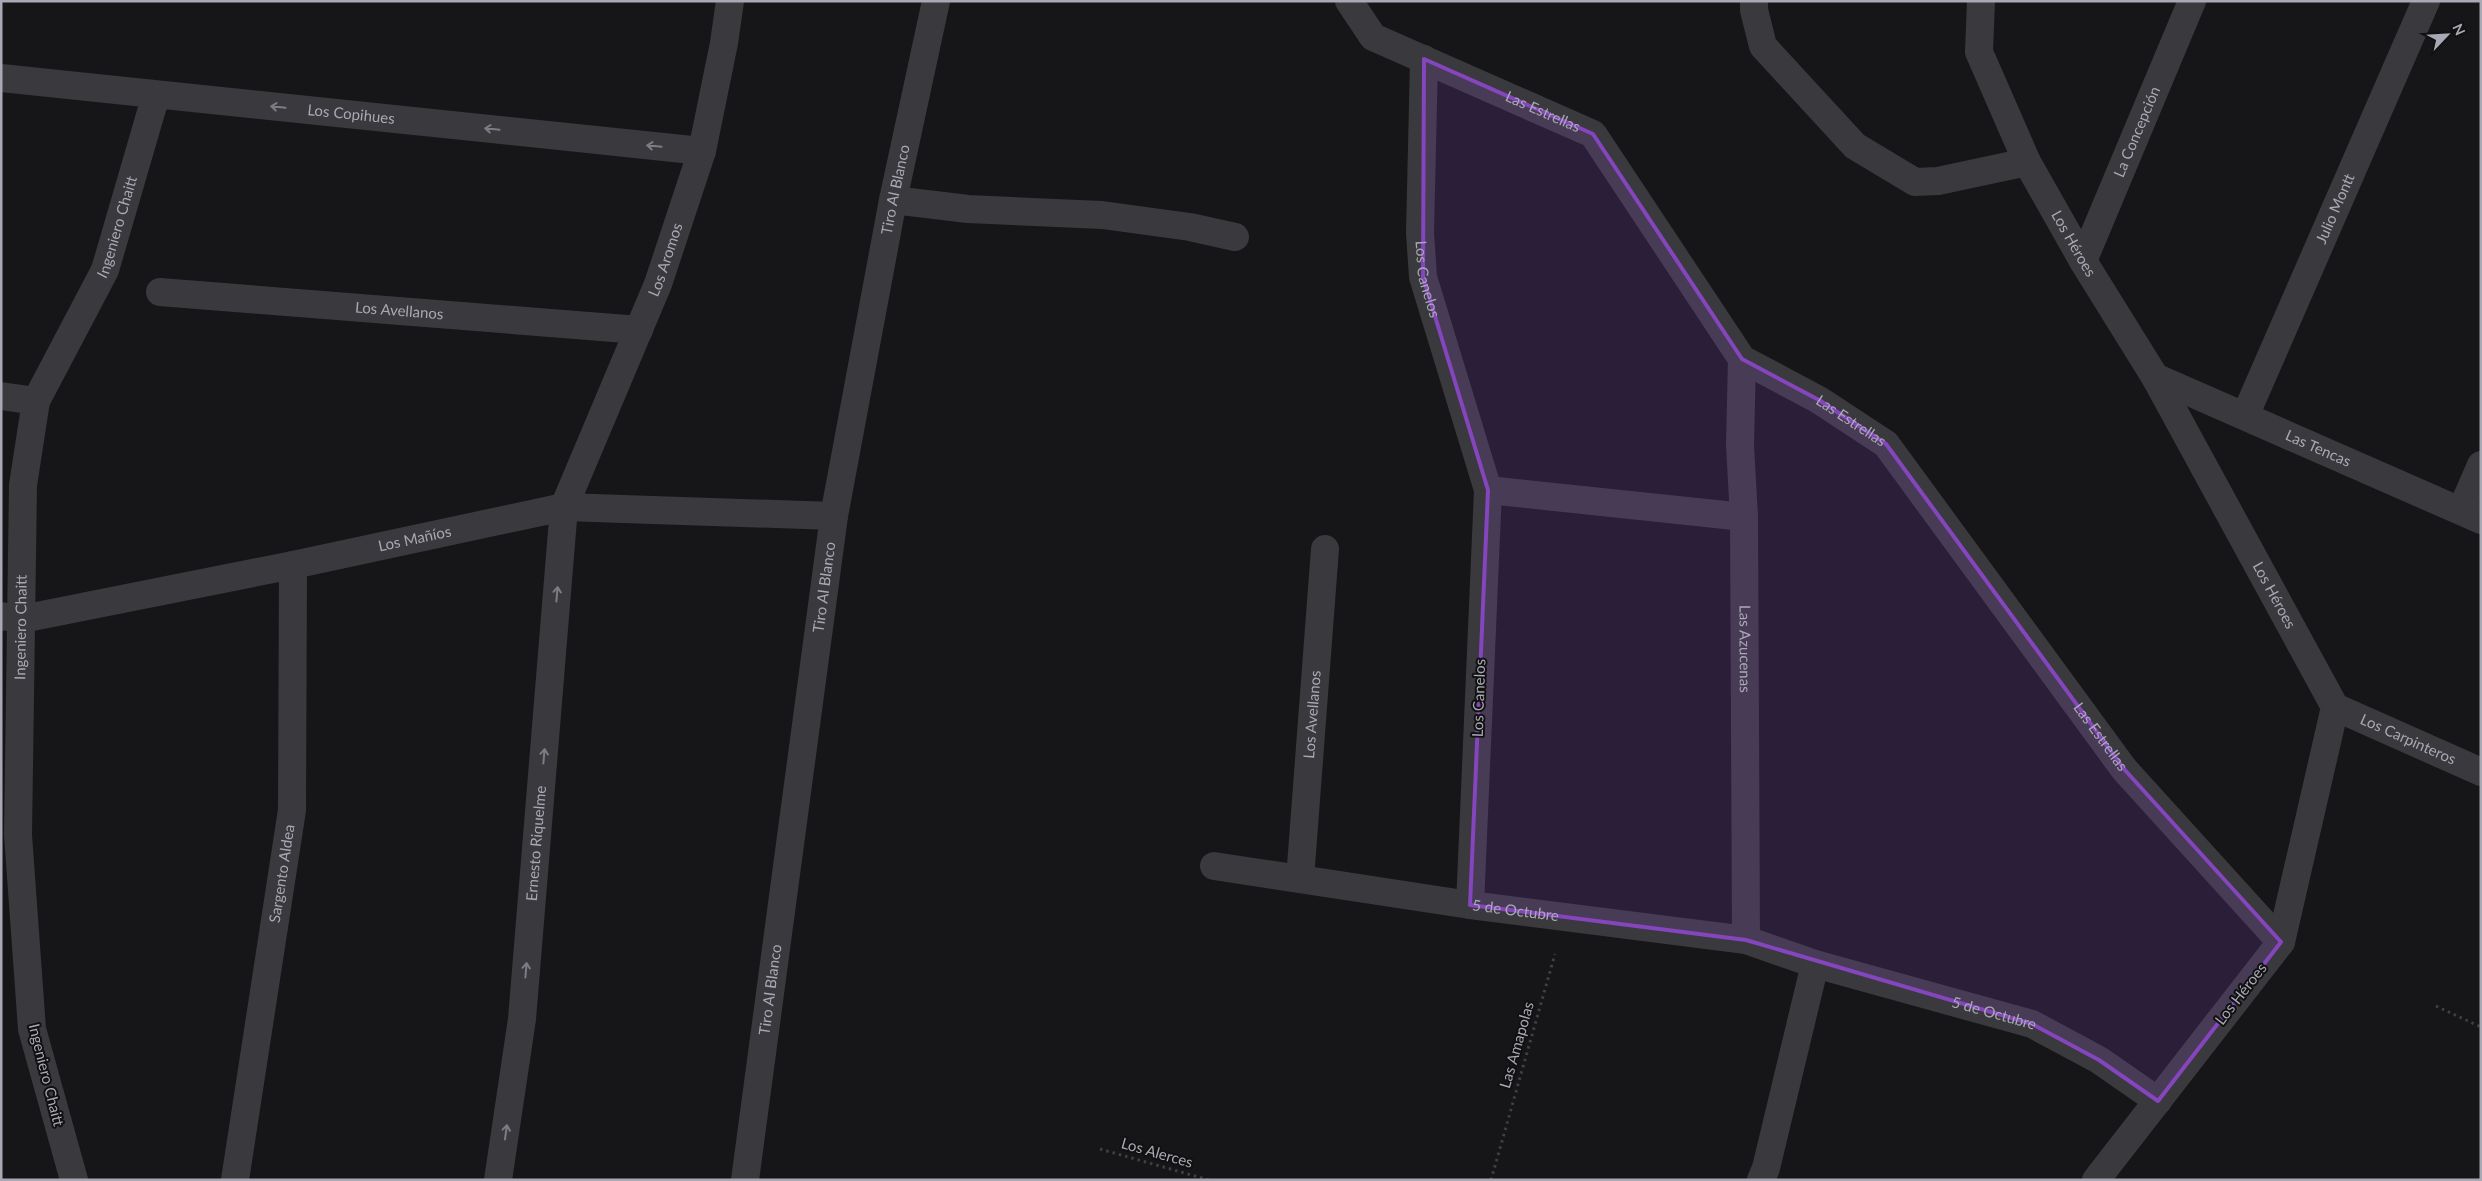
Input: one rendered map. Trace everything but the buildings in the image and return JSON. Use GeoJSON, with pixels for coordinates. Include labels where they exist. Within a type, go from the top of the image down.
{"type":"FeatureCollection","features":[{"type":"Feature","properties":{"kind":"street","name":"Los Aromos"},"geometry":{"type":"LineString","coordinates":[[564,507],[658,284],[702,151],[724,43],[730,1]]}},
{"type":"Feature","properties":{"kind":"street","name":"Tiro Al Blanco"},"geometry":{"type":"LineString","coordinates":[[745,1180],[834,516],[893,200],[936,1]]}},
{"type":"Feature","properties":{"kind":"street","name":"Las Estrellas"},"geometry":{"type":"LineString","coordinates":[[1349,1],[1373,37],[1593,134],[1742,359],[1819,400],[1886,444],[2124,769],[2281,942]]}},
{"type":"Feature","properties":{"kind":"street"},"geometry":{"type":"LineString","coordinates":[[1754,1],[1754,10],[1763,46],[1855,146],[1914,182],[1938,181],[2027,162]]}},
{"type":"Feature","properties":{"kind":"street","name":"Los Héroes"},"geometry":{"type":"LineString","coordinates":[[1981,1],[1979,52],[2027,162],[2083,261],[2155,376],[2335,707],[2281,942],[2096,1180]]}},
{"type":"Feature","properties":{"kind":"street","name":"La Concepción"},"geometry":{"type":"LineString","coordinates":[[2083,261],[2192,1]]}},
{"type":"Feature","properties":{"kind":"street","name":"Julio Montt"},"geometry":{"type":"LineString","coordinates":[[2245,416],[2426,1]]}},
{"type":"Feature","properties":{"kind":"street","name":"Los Canelos"},"geometry":{"type":"LineString","coordinates":[[1424,59],[1420,233],[1423,277],[1488,490],[1470,905]]}},
{"type":"Feature","properties":{"kind":"street","name":"Los Copihues"},"geometry":{"type":"LineString","coordinates":[[1,78],[702,151]]}},
{"type":"Feature","properties":{"kind":"street","name":"Ingeniero Chaitt"},"geometry":{"type":"LineString","coordinates":[[74,1180],[32,1029],[18,835],[12,618],[22,485],[36,402],[105,270],[156,95]]}},
{"type":"Feature","properties":{"kind":"street"},"geometry":{"type":"LineString","coordinates":[[893,200],[968,208],[1118,217],[1190,227],[1235,237]]}},
{"type":"Feature","properties":{"kind":"street","name":"Los Avellanos"},"geometry":{"type":"LineString","coordinates":[[160,292],[639,330]]}},
{"type":"Feature","properties":{"kind":"street","name":"Las Azucenas"},"geometry":{"type":"LineString","coordinates":[[1742,359],[1740,445],[1744,517],[1746,940]]}},
{"type":"Feature","properties":{"kind":"street","name":"Las Tencas"},"geometry":{"type":"LineString","coordinates":[[2155,376],[2471,516]]}},
{"type":"Feature","properties":{"kind":"street"},"geometry":{"type":"LineString","coordinates":[[1,396],[36,402]]}},
{"type":"Feature","properties":{"kind":"street"},"geometry":{"type":"LineString","coordinates":[[2471,516],[2481,465]]}},
{"type":"Feature","properties":{"kind":"street"},"geometry":{"type":"LineString","coordinates":[[1488,490],[1744,517]]}},
{"type":"Feature","properties":{"kind":"street","name":"Los Mañíos"},"geometry":{"type":"LineString","coordinates":[[12,618],[293,565],[564,507],[834,516]]}},
{"type":"Feature","properties":{"kind":"street","name":"Ernesto Riquelme"},"geometry":{"type":"LineString","coordinates":[[498,1180],[522,1019],[564,507]]}},
{"type":"Feature","properties":{"kind":"street","name":"Los Avellanos"},"geometry":{"type":"LineString","coordinates":[[1300,879],[1325,549]]}},
{"type":"Feature","properties":{"kind":"street","name":"Sargento Aldea"},"geometry":{"type":"LineString","coordinates":[[235,1180],[292,810],[293,565]]}},
{"type":"Feature","properties":{"kind":"street","name":"Los Carpinteros"},"geometry":{"type":"LineString","coordinates":[[2335,707],[2481,772]]}},
{"type":"Feature","properties":{"kind":"street","name":"5 de Octubre"},"geometry":{"type":"LineString","coordinates":[[1214,866],[1470,905],[1746,940],[1815,964],[2032,1024],[2099,1060],[2158,1101]]}},
{"type":"Feature","properties":{"kind":"street"},"geometry":{"type":"LineString","coordinates":[[1761,1180],[1766,1168],[1815,964]]}},
{"type":"Feature","properties":{"kind":"path","name":"Las Amapolas"},"geometry":{"type":"LineString","coordinates":[[1491,1180],[1566,917]]}},
{"type":"Feature","properties":{"kind":"path"},"geometry":{"type":"LineString","coordinates":[[2436,1006],[2481,1027]]}},
{"type":"Feature","properties":{"kind":"path","name":"Los Alerces"},"geometry":{"type":"LineString","coordinates":[[1100,1149],[1209,1180]]}},
{"type":"Feature","properties":{"kind":"highlighted area"},"geometry":{"type":"Polygon","coordinates":[[[1424,59],[1593,134],[1742,359],[1819,400],[1886,444],[2124,769],[2281,942],[2158,1101],[2099,1060],[2032,1024],[1746,940],[1470,905],[1488,490],[1423,277],[1424,59]]]}}]}
